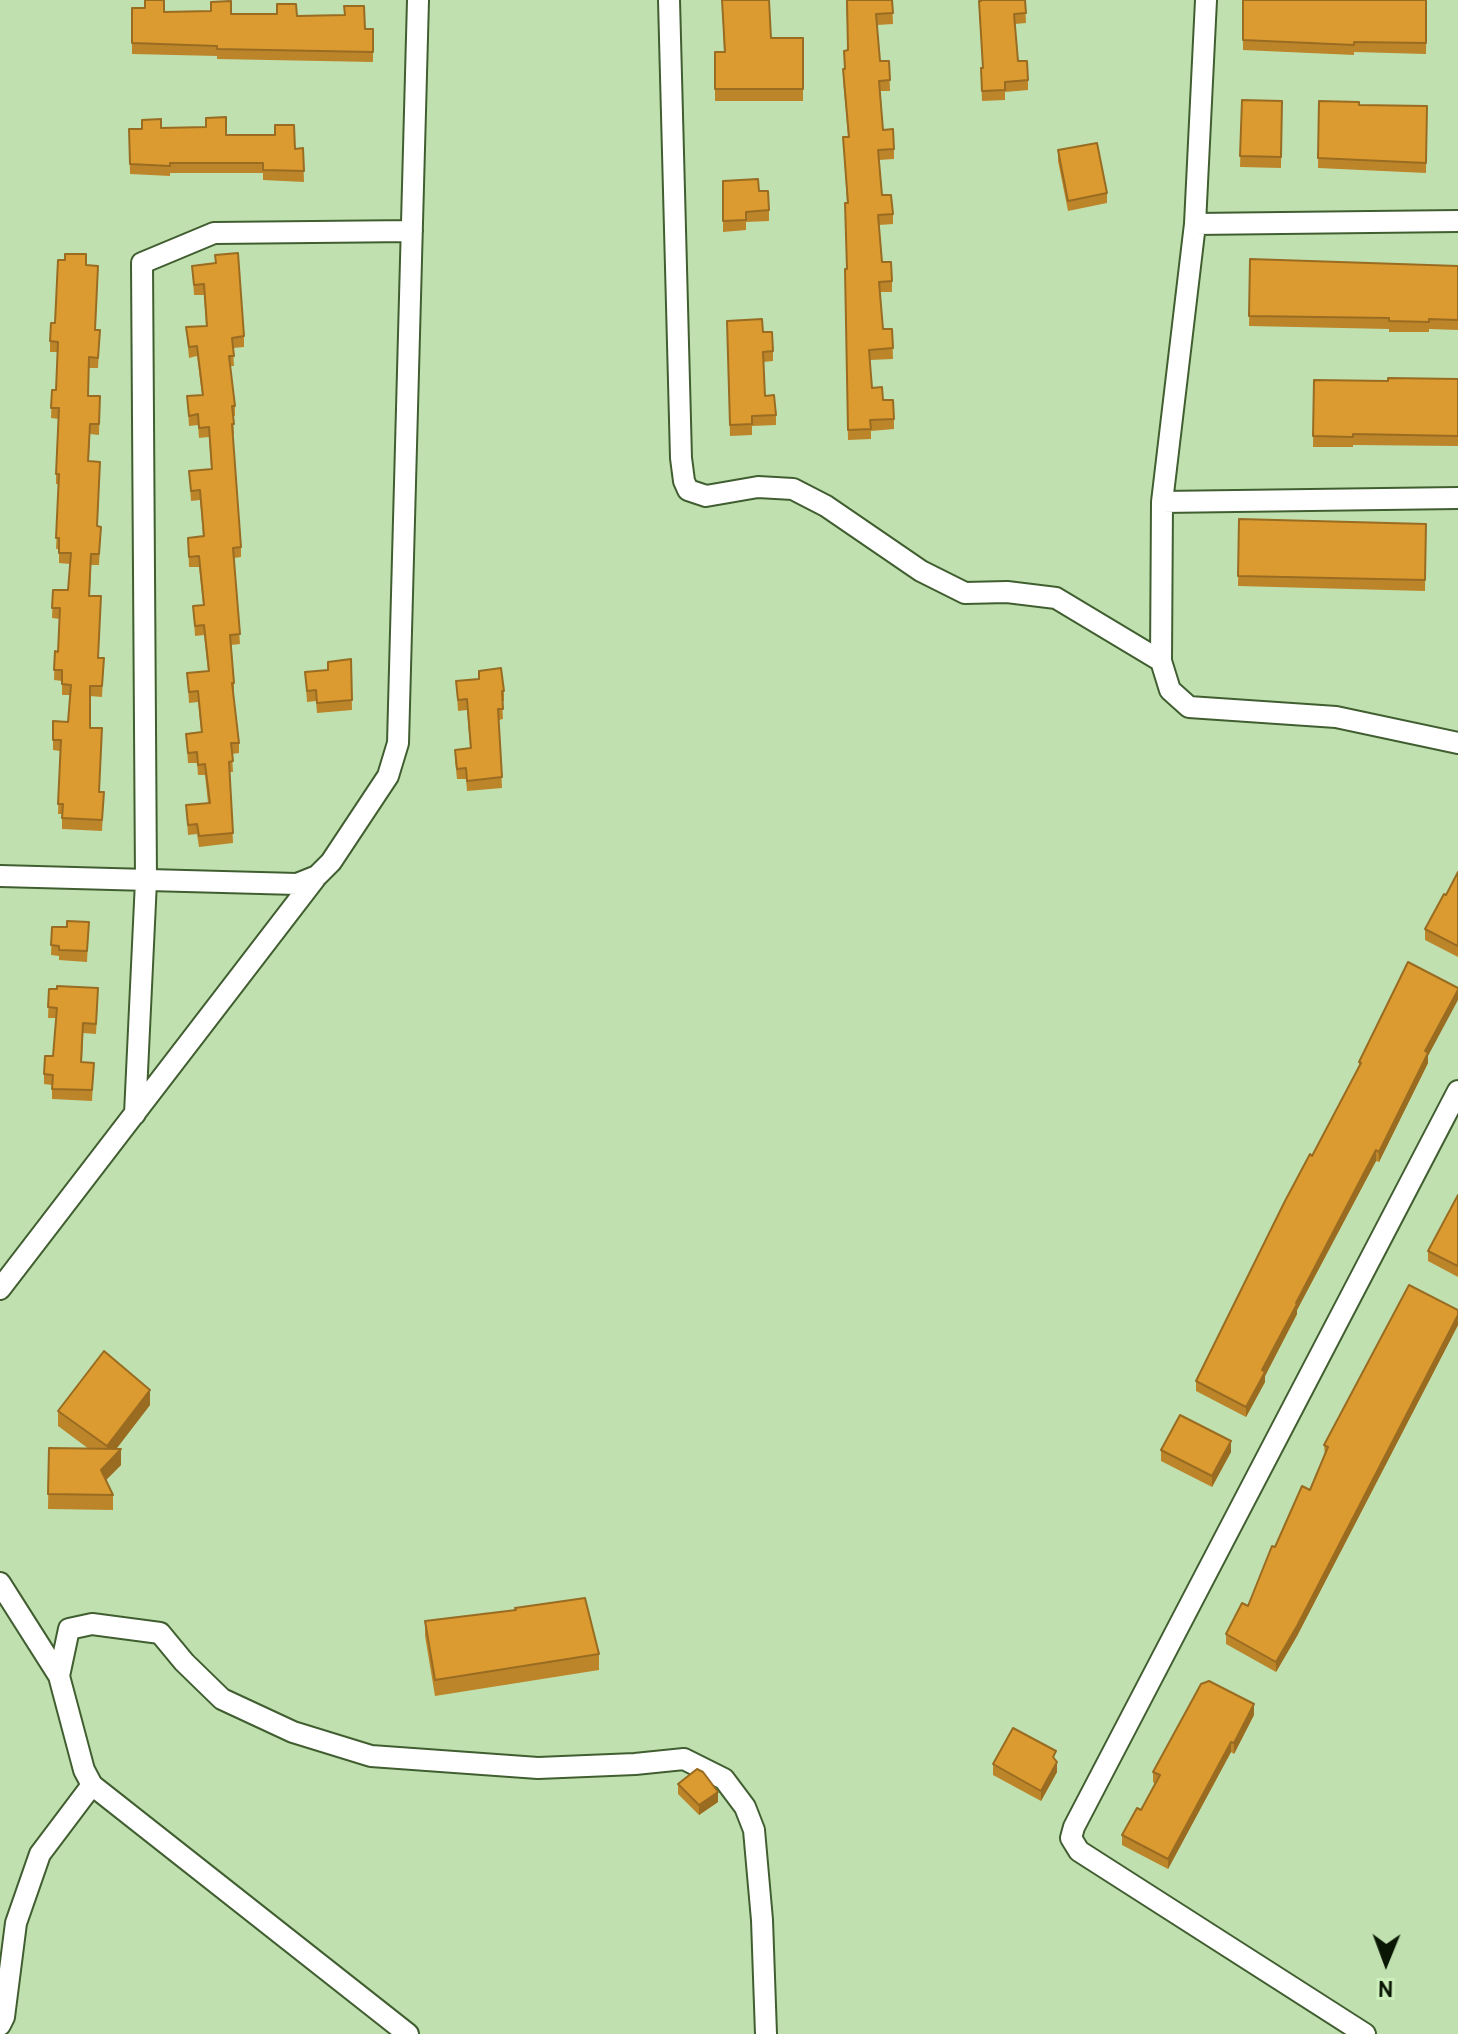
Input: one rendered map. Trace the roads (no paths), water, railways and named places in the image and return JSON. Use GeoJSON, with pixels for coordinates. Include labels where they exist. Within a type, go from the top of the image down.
{"type":"FeatureCollection","features":[{"type":"Feature","properties":{"kind":"street"},"geometry":{"type":"LineString","coordinates":[[0,1289],[317,876],[331,862],[388,776],[398,743],[418,0]]}},
{"type":"Feature","properties":{"kind":"street"},"geometry":{"type":"LineString","coordinates":[[669,0],[681,458],[688,490],[706,496],[758,487],[793,489],[826,506],[921,571],[965,593],[1007,592],[1056,598],[1161,661]]}},
{"type":"Feature","properties":{"kind":"street"},"geometry":{"type":"LineString","coordinates":[[1206,0],[1195,224],[1162,502],[1161,661],[1170,690],[1189,707],[1336,717],[1458,743]]}},
{"type":"Feature","properties":{"kind":"street"},"geometry":{"type":"LineString","coordinates":[[1195,224],[1458,221]]}},
{"type":"Feature","properties":{"kind":"street"},"geometry":{"type":"LineString","coordinates":[[135,1114],[146,881],[142,263],[214,233],[412,231]]}},
{"type":"Feature","properties":{"kind":"street"},"geometry":{"type":"LineString","coordinates":[[1162,502],[1458,498]]}},
{"type":"Feature","properties":{"kind":"street"},"geometry":{"type":"LineString","coordinates":[[0,876],[297,884],[317,876]]}},
{"type":"Feature","properties":{"kind":"street"},"geometry":{"type":"LineString","coordinates":[[1365,2034],[1079,1851],[1071,1838],[1458,1091]]}},
{"type":"Feature","properties":{"kind":"street"},"geometry":{"type":"LineString","coordinates":[[0,1583],[59,1676],[84,1770],[92,1785],[408,2034]]}},
{"type":"Feature","properties":{"kind":"street"},"geometry":{"type":"LineString","coordinates":[[59,1676],[69,1629],[92,1624],[160,1633],[222,1699],[293,1732],[371,1756],[538,1768],[684,1759],[724,1779],[745,1807],[754,1830],[762,1920],[766,2034]]}},
{"type":"Feature","properties":{"kind":"street"},"geometry":{"type":"LineString","coordinates":[[0,2025],[4,2017],[16,1923],[40,1854],[92,1785]]}}]}
